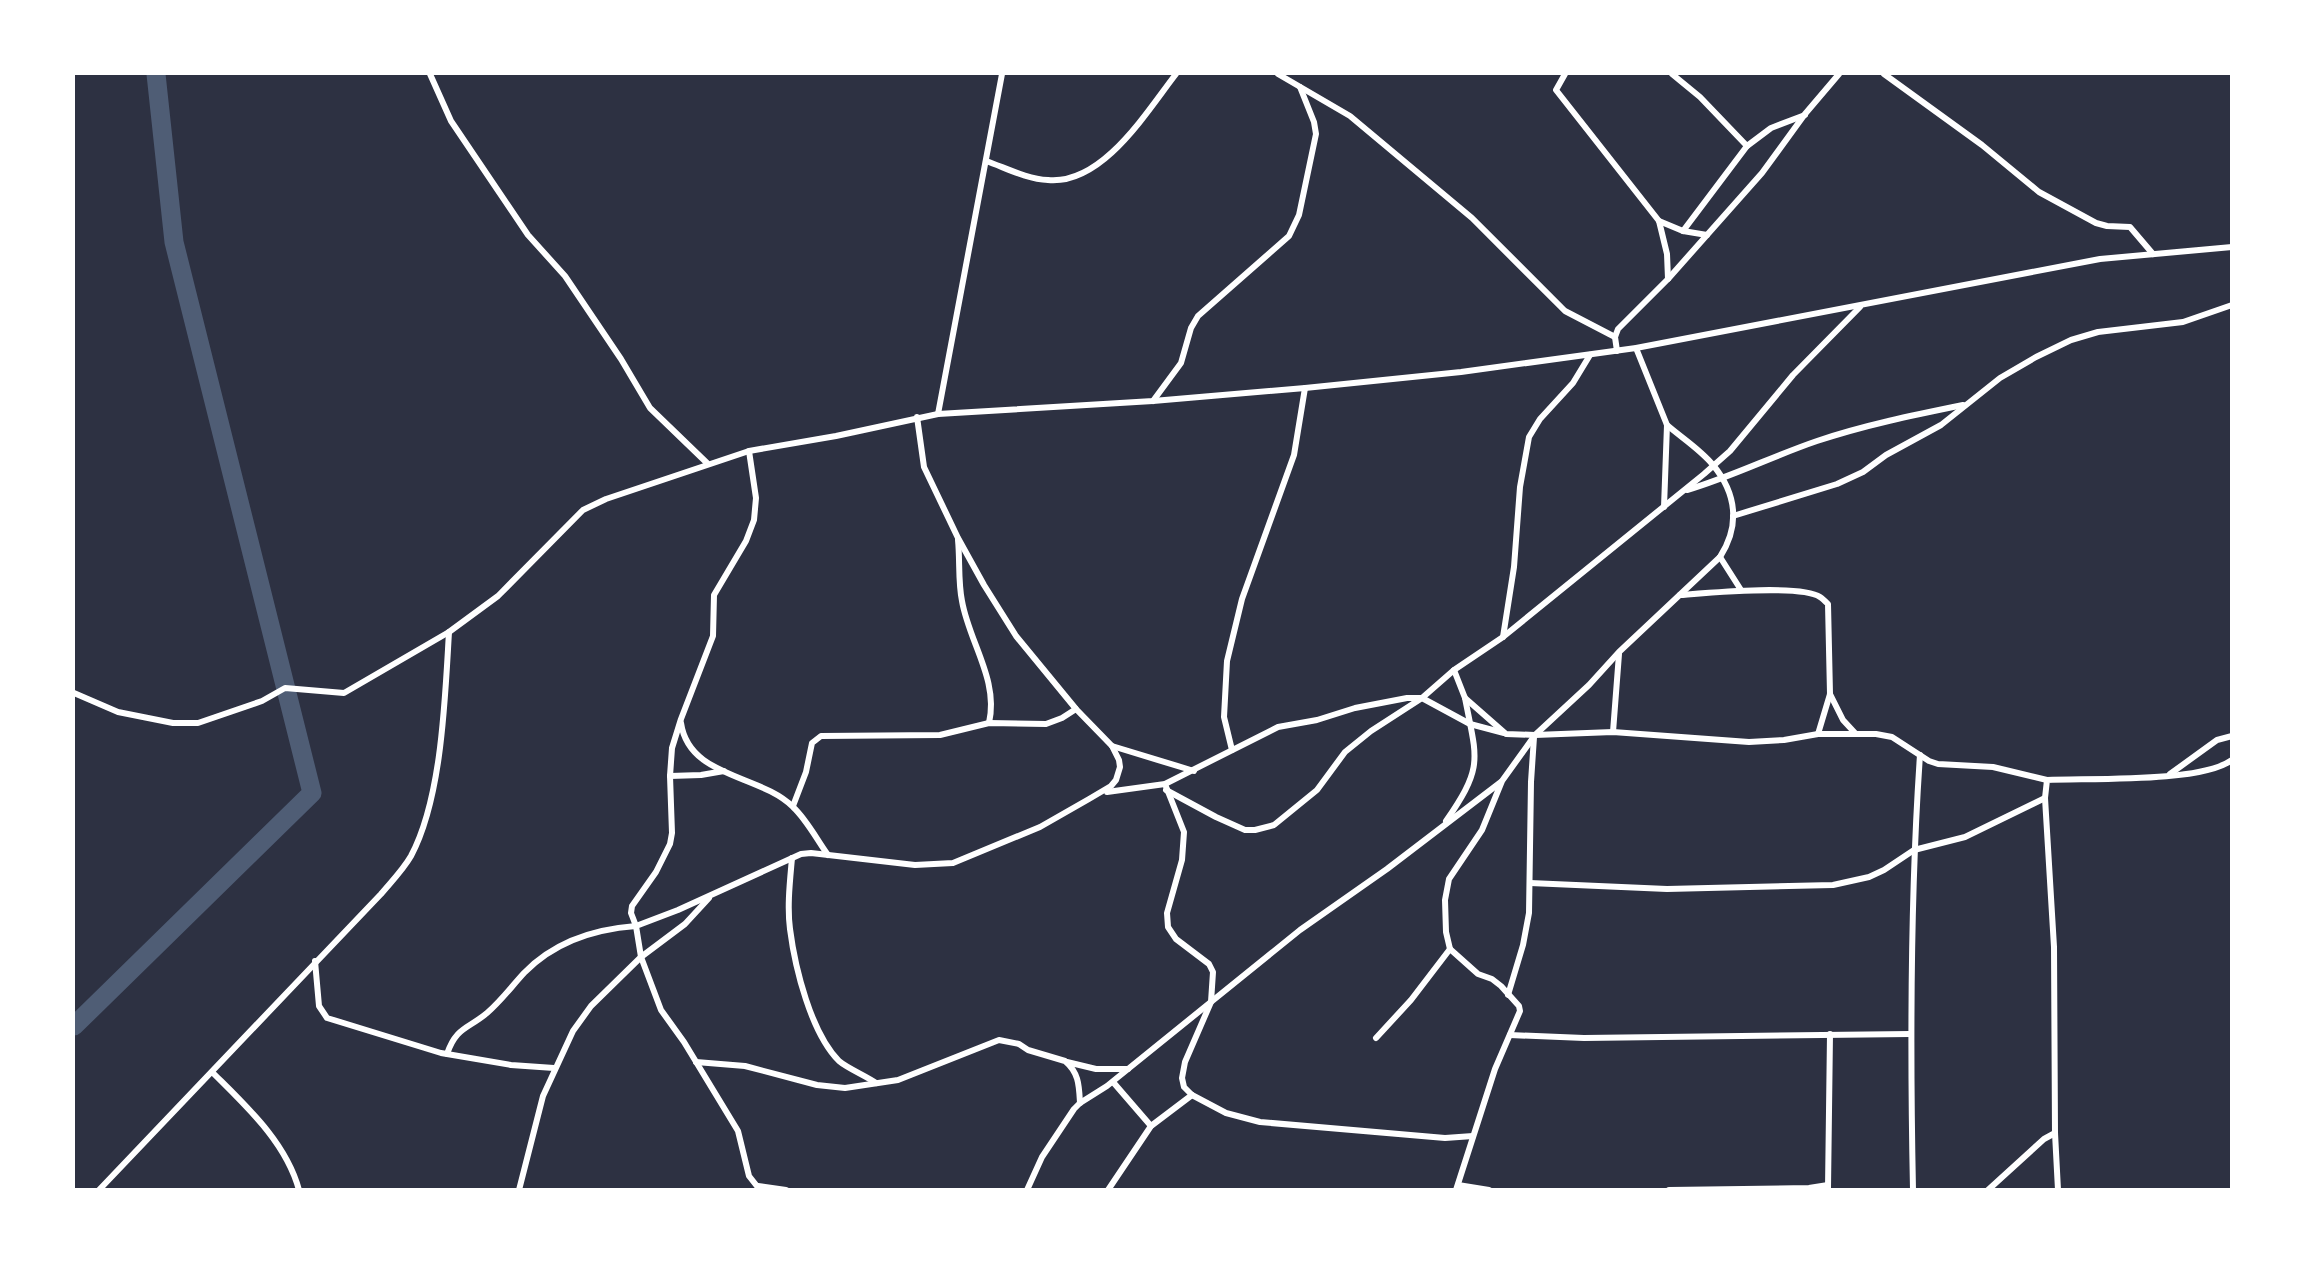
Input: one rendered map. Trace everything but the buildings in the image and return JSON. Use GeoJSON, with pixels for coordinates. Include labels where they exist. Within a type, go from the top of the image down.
{"type":"FeatureCollection","features":[{"type":"Feature","properties":{"kind":"street"},"geometry":{"type":"LineString","coordinates":[[430,74],[451,121],[528,235],[565,276],[621,359],[650,408],[707,463]]}},
{"type":"Feature","properties":{"kind":"street"},"geometry":{"type":"LineString","coordinates":[[938,414],[1002,74]]}},
{"type":"Feature","properties":{"kind":"street"},"geometry":{"type":"LineString","coordinates":[[986,161],[1050,181],[1086,172],[1123,142],[1176,74]]}},
{"type":"Feature","properties":{"kind":"street"},"geometry":{"type":"LineString","coordinates":[[1278,74],[1350,116],[1472,218],[1565,311],[1615,337]]}},
{"type":"Feature","properties":{"kind":"street"},"geometry":{"type":"LineString","coordinates":[[1564,74],[1556,90],[1559,97],[1582,122],[1659,221],[1667,254],[1668,279]]}},
{"type":"Feature","properties":{"kind":"street"},"geometry":{"type":"LineString","coordinates":[[1672,74],[1700,97],[1747,146]]}},
{"type":"Feature","properties":{"kind":"street"},"geometry":{"type":"LineString","coordinates":[[1617,351],[1615,337],[1624,321],[1668,279],[1762,173],[1805,114],[1839,74]]}},
{"type":"Feature","properties":{"kind":"street"},"geometry":{"type":"LineString","coordinates":[[1884,74],[1982,145],[2039,192],[2096,223],[2130,227],[2153,254]]}},
{"type":"Feature","properties":{"kind":"street"},"geometry":{"type":"LineString","coordinates":[[1153,401],[1181,363],[1191,328],[1198,316],[1279,245],[1294,228],[1316,134],[1299,85]]}},
{"type":"Feature","properties":{"kind":"street"},"geometry":{"type":"LineString","coordinates":[[1683,232],[1747,146],[1771,128],[1805,114]]}},
{"type":"Feature","properties":{"kind":"street"},"geometry":{"type":"LineString","coordinates":[[1659,221],[1683,232],[1707,235]]}},
{"type":"Feature","properties":{"kind":"street"},"geometry":{"type":"LineString","coordinates":[[74,693],[118,712],[173,723],[198,723],[262,701],[285,688],[344,693],[449,632],[498,596],[583,510],[606,499],[707,463],[749,451],[938,414],[1153,401],[1305,388],[1590,355],[2100,260],[2231,247]]}},
{"type":"Feature","properties":{"kind":"street"},"geometry":{"type":"LineString","coordinates":[[1733,516],[1837,484],[1863,472],[1886,455],[1941,425],[1965,404],[2036,357],[2071,340],[2098,332],[2183,322],[2231,305]]}},
{"type":"Feature","properties":{"kind":"street"},"geometry":{"type":"LineString","coordinates":[[1165,787],[1216,817],[1245,830],[1274,825],[1317,790],[1345,752],[1371,731],[1422,698],[1454,670],[1503,637],[1730,451],[1793,374],[1835,335],[1861,306]]}},
{"type":"Feature","properties":{"kind":"street"},"geometry":{"type":"LineString","coordinates":[[1636,348],[1667,425],[1664,507]]}},
{"type":"Feature","properties":{"kind":"street"},"geometry":{"type":"LineString","coordinates":[[1503,637],[1514,567],[1520,488],[1530,438],[1540,419],[1573,383],[1590,355]]}},
{"type":"Feature","properties":{"kind":"street"},"geometry":{"type":"LineString","coordinates":[[1232,750],[1224,717],[1227,661],[1242,599],[1293,455],[1305,388]]}},
{"type":"Feature","properties":{"kind":"street"},"geometry":{"type":"LineString","coordinates":[[1683,491],[1721,480],[1821,440],[1965,404]]}},
{"type":"Feature","properties":{"kind":"street"},"geometry":{"type":"LineString","coordinates":[[447,1054],[457,1033],[487,1013],[526,971],[553,950],[582,935],[617,927],[636,926],[713,895],[792,858],[811,853],[929,866],[953,863],[1040,827],[1101,792],[1116,780],[1120,768],[1112,746],[1076,709],[1016,636],[958,538],[924,467],[917,417]]}},
{"type":"Feature","properties":{"kind":"street"},"geometry":{"type":"LineString","coordinates":[[1489,1189],[1457,1187],[1503,1047],[1520,1011],[1519,1006],[1501,986],[1478,974],[1450,949],[1446,932],[1445,900],[1449,879],[1482,830],[1502,781],[1534,736],[1720,557],[1729,542],[1734,526],[1732,501],[1721,480],[1713,465],[1667,425]]}},
{"type":"Feature","properties":{"kind":"street"},"geometry":{"type":"LineString","coordinates":[[749,451],[756,498],[754,520],[746,541],[714,595],[713,636],[672,748],[670,844],[656,872],[632,906],[631,913],[641,957],[661,1010],[738,1131],[749,1176],[759,1188],[786,1189]]}},
{"type":"Feature","properties":{"kind":"street"},"geometry":{"type":"LineString","coordinates":[[958,538],[961,601],[991,696],[993,706],[989,723]]}},
{"type":"Feature","properties":{"kind":"street"},"geometry":{"type":"LineString","coordinates":[[1720,557],[1741,590]]}},
{"type":"Feature","properties":{"kind":"street"},"geometry":{"type":"LineString","coordinates":[[1680,595],[1741,590],[1804,592],[1819,596],[1828,604],[1830,694],[1818,734]]}},
{"type":"Feature","properties":{"kind":"street"},"geometry":{"type":"LineString","coordinates":[[99,1189],[397,876],[410,858],[422,832],[438,761],[449,632]]}},
{"type":"Feature","properties":{"kind":"street"},"geometry":{"type":"LineString","coordinates":[[1613,732],[1619,652]]}},
{"type":"Feature","properties":{"kind":"street"},"geometry":{"type":"LineString","coordinates":[[1443,825],[1464,796],[1473,777],[1476,760],[1465,698],[1454,670]]}},
{"type":"Feature","properties":{"kind":"street"},"geometry":{"type":"LineString","coordinates":[[1830,694],[1843,720],[1855,733]]}},
{"type":"Feature","properties":{"kind":"street"},"geometry":{"type":"LineString","coordinates":[[1101,792],[1165,787],[1278,727],[1390,701],[1422,698],[1470,724],[1506,734],[1534,736],[1613,732],[1749,742],[1818,734],[1855,733],[1892,737],[1938,764],[1993,767],[2047,780],[2169,775],[2212,770],[2231,760]]}},
{"type":"Feature","properties":{"kind":"street"},"geometry":{"type":"LineString","coordinates":[[1465,698],[1506,734]]}},
{"type":"Feature","properties":{"kind":"street"},"geometry":{"type":"LineString","coordinates":[[793,806],[806,772],[812,743],[821,736],[940,735],[989,723],[1046,724],[1076,709]]}},
{"type":"Feature","properties":{"kind":"street"},"geometry":{"type":"LineString","coordinates":[[681,719],[682,731],[699,759],[768,791],[793,806],[830,856]]}},
{"type":"Feature","properties":{"kind":"street"},"geometry":{"type":"LineString","coordinates":[[1508,995],[1529,913],[1534,736]]}},
{"type":"Feature","properties":{"kind":"street"},"geometry":{"type":"LineString","coordinates":[[2169,775],[2217,740],[2231,736]]}},
{"type":"Feature","properties":{"kind":"street"},"geometry":{"type":"LineString","coordinates":[[1112,746],[1194,771]]}},
{"type":"Feature","properties":{"kind":"street"},"geometry":{"type":"LineString","coordinates":[[1913,1189],[1910,1034],[1914,850],[1920,755]]}},
{"type":"Feature","properties":{"kind":"street"},"geometry":{"type":"LineString","coordinates":[[670,776],[701,775],[725,770]]}},
{"type":"Feature","properties":{"kind":"street"},"geometry":{"type":"LineString","coordinates":[[2047,780],[2045,798],[2054,947],[2058,1189]]}},
{"type":"Feature","properties":{"kind":"street"},"geometry":{"type":"LineString","coordinates":[[1027,1189],[1042,1157],[1080,1102],[1113,1082],[1300,930],[1387,869],[1502,781]]}},
{"type":"Feature","properties":{"kind":"street"},"geometry":{"type":"LineString","coordinates":[[1165,787],[1184,832],[1182,860],[1167,913],[1168,927],[1176,939],[1209,964],[1213,972],[1211,1002],[1185,1062],[1182,1078],[1184,1087],[1192,1095],[1226,1113],[1260,1122],[1445,1138],[1473,1136]]}},
{"type":"Feature","properties":{"kind":"street"},"geometry":{"type":"LineString","coordinates":[[1530,883],[1667,889],[1833,885],[1869,877],[1914,850],[1965,837],[2045,798]]}},
{"type":"Feature","properties":{"kind":"street"},"geometry":{"type":"LineString","coordinates":[[792,858],[789,928],[797,967],[815,1022],[833,1055],[842,1064],[876,1083]]}},
{"type":"Feature","properties":{"kind":"street"},"geometry":{"type":"LineString","coordinates":[[519,1189],[543,1096],[573,1031],[591,1006],[641,957],[685,924],[713,895]]}},
{"type":"Feature","properties":{"kind":"street"},"geometry":{"type":"LineString","coordinates":[[1376,1038],[1404,1008],[1450,949]]}},
{"type":"Feature","properties":{"kind":"street"},"geometry":{"type":"LineString","coordinates":[[315,961],[318,1006],[327,1018],[447,1054],[505,1064],[554,1068]]}},
{"type":"Feature","properties":{"kind":"street"},"geometry":{"type":"LineString","coordinates":[[1669,1189],[1828,1187],[1830,1034]]}},
{"type":"Feature","properties":{"kind":"street"},"geometry":{"type":"LineString","coordinates":[[1510,1035],[1584,1038],[1910,1034]]}},
{"type":"Feature","properties":{"kind":"street"},"geometry":{"type":"LineString","coordinates":[[696,1062],[745,1066],[817,1085],[845,1088],[898,1080],[999,1040],[1007,1040],[1028,1050],[1096,1069],[1128,1069]]}},
{"type":"Feature","properties":{"kind":"street"},"geometry":{"type":"LineString","coordinates":[[1065,1061],[1077,1076],[1080,1102]]}},
{"type":"Feature","properties":{"kind":"street"},"geometry":{"type":"LineString","coordinates":[[212,1072],[257,1117],[285,1156],[299,1189]]}},
{"type":"Feature","properties":{"kind":"street"},"geometry":{"type":"LineString","coordinates":[[1113,1082],[1151,1126]]}},
{"type":"Feature","properties":{"kind":"street"},"geometry":{"type":"LineString","coordinates":[[1108,1189],[1151,1126],[1192,1095]]}},
{"type":"Feature","properties":{"kind":"street"},"geometry":{"type":"LineString","coordinates":[[1988,1189],[2044,1139],[2055,1133]]}},
{"type":"Feature","properties":{"kind":"waterway"},"geometry":{"type":"LineString","coordinates":[[74,1026],[312,793],[174,242],[156,74]]}}]}
